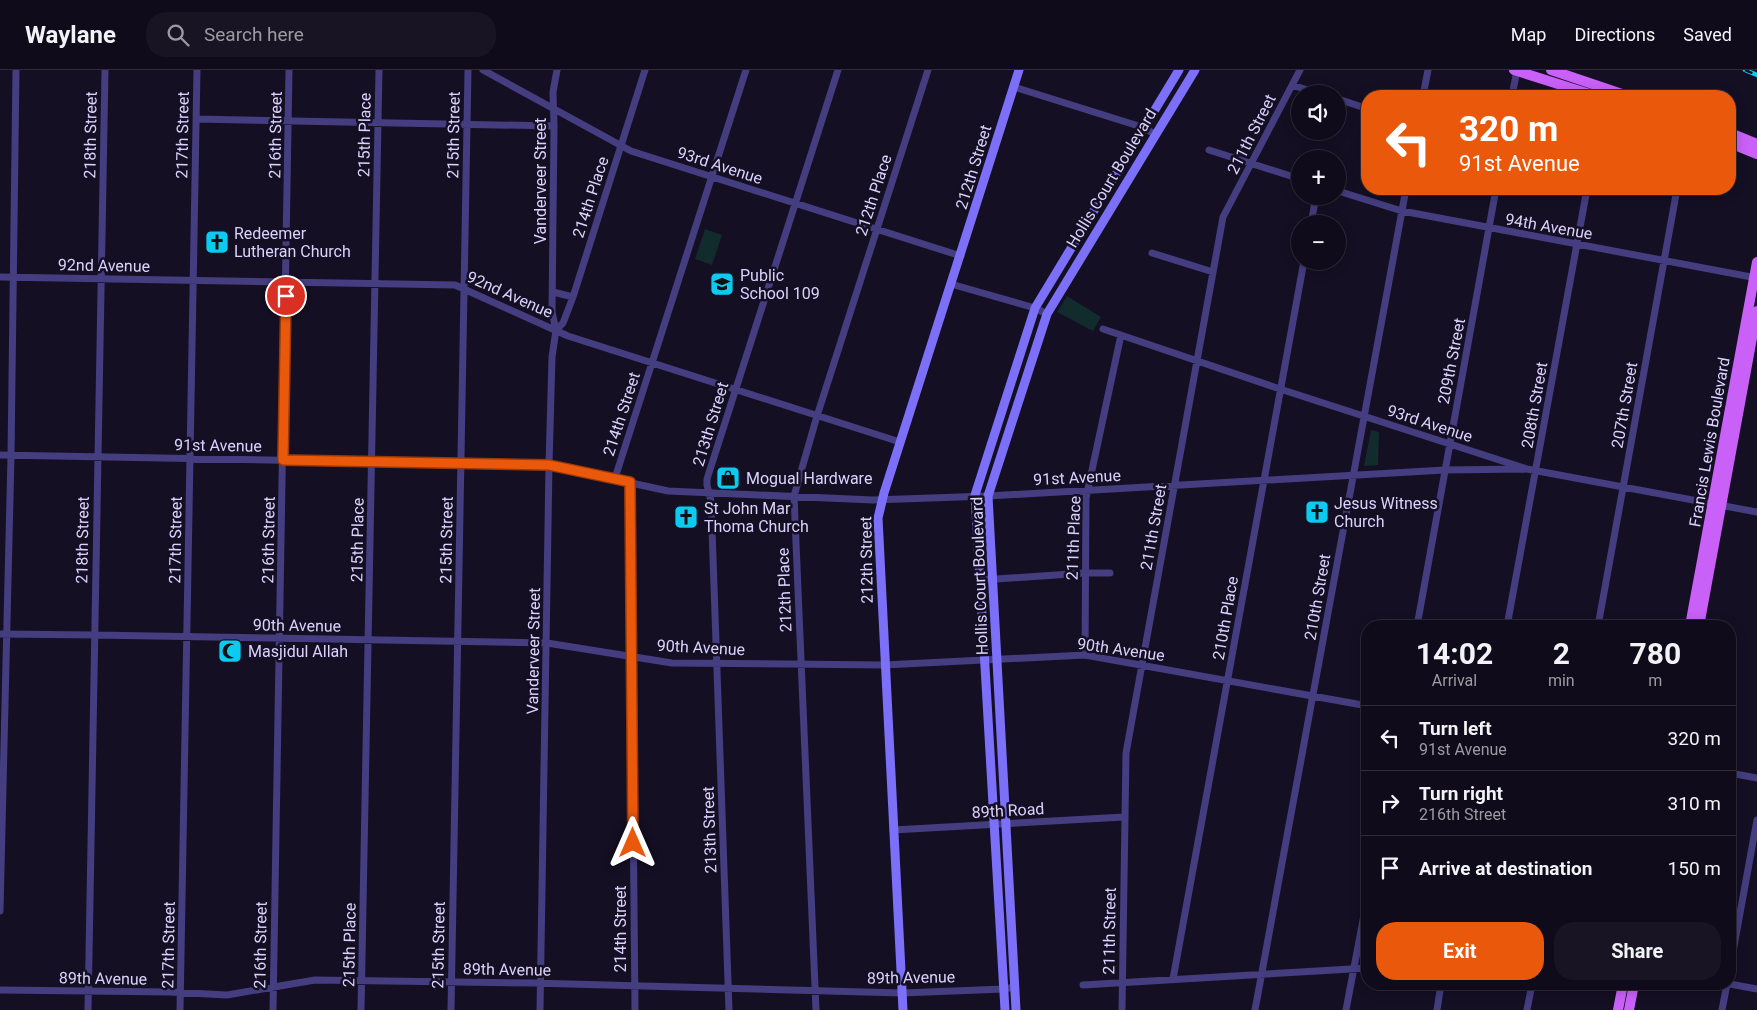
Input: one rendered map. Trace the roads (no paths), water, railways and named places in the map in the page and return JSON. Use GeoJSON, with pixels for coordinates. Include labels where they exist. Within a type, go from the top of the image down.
{"type":"FeatureCollection","features":[{"type":"Feature","properties":{"kind":"main road","name":"212th Street"},"geometry":{"type":"LineString","coordinates":[[903,1010],[878,518],[900,442],[1019,70]]}},
{"type":"Feature","properties":{"kind":"main road","name":"Hollis Court Boulevard"},"geometry":{"type":"LineString","coordinates":[[1005,1010],[975,495],[1035,308],[1179,70]]}},
{"type":"Feature","properties":{"kind":"main road","name":"Hollis Court Boulevard"},"geometry":{"type":"LineString","coordinates":[[1016,1010],[988,496],[1047,314],[1118,198],[1154,134],[1195,70]]}},
{"type":"Feature","properties":{"kind":"main road"},"geometry":{"type":"LineString","coordinates":[[1516,70],[1578,90]]}},
{"type":"Feature","properties":{"kind":"main road"},"geometry":{"type":"LineString","coordinates":[[1551,70],[1598,90]]}},
{"type":"Feature","properties":{"kind":"main road"},"geometry":{"type":"LineString","coordinates":[[1170,85],[1182,92]]}},
{"type":"Feature","properties":{"kind":"main road"},"geometry":{"type":"LineString","coordinates":[[1736,135],[1757,144]]}},
{"type":"Feature","properties":{"kind":"main road"},"geometry":{"type":"LineString","coordinates":[[1736,145],[1757,154]]}},
{"type":"Feature","properties":{"kind":"main road"},"geometry":{"type":"LineString","coordinates":[[1105,190],[1118,198]]}},
{"type":"Feature","properties":{"kind":"main road"},"geometry":{"type":"LineString","coordinates":[[1069,251],[1082,257]]}},
{"type":"Feature","properties":{"kind":"main road","name":"Francis Lewis Boulevard"},"geometry":{"type":"LineString","coordinates":[[1700,620],[1717,504],[1756,278],[1757,262]]}},
{"type":"Feature","properties":{"kind":"main road","name":"Francis Lewis Boulevard"},"geometry":{"type":"LineString","coordinates":[[1691,620],[1757,311]]}},
{"type":"Feature","properties":{"kind":"main road"},"geometry":{"type":"LineString","coordinates":[[1015,372],[1027,376]]}},
{"type":"Feature","properties":{"kind":"main road"},"geometry":{"type":"LineString","coordinates":[[994,436],[1006,439]]}},
{"type":"Feature","properties":{"kind":"main road"},"geometry":{"type":"LineString","coordinates":[[989,718],[999,717]]}},
{"type":"Feature","properties":{"kind":"main road"},"geometry":{"type":"LineString","coordinates":[[992,768],[1002,766]]}},
{"type":"Feature","properties":{"kind":"main road"},"geometry":{"type":"LineString","coordinates":[[998,886],[1009,885]]}},
{"type":"Feature","properties":{"kind":"main road"},"geometry":{"type":"LineString","coordinates":[[1001,933],[1011,931]]}},
{"type":"Feature","properties":{"kind":"main road"},"geometry":{"type":"LineString","coordinates":[[1618,1010],[1622,990]]}},
{"type":"Feature","properties":{"kind":"main road"},"geometry":{"type":"LineString","coordinates":[[1629,1010],[1633,990]]}},
{"type":"Feature","properties":{"kind":"street"},"geometry":{"type":"LineString","coordinates":[[0,912],[3,634],[11,456],[16,70]]}},
{"type":"Feature","properties":{"kind":"street","name":"218th Street"},"geometry":{"type":"LineString","coordinates":[[88,1010],[104,70]]}},
{"type":"Feature","properties":{"kind":"street","name":"217th Street"},"geometry":{"type":"LineString","coordinates":[[180,1010],[197,70]]}},
{"type":"Feature","properties":{"kind":"street","name":"216th Street"},"geometry":{"type":"LineString","coordinates":[[273,1010],[289,70]]}},
{"type":"Feature","properties":{"kind":"street","name":"215th Place"},"geometry":{"type":"LineString","coordinates":[[361,1010],[379,70]]}},
{"type":"Feature","properties":{"kind":"street","name":"215th Street"},"geometry":{"type":"LineString","coordinates":[[451,1010],[468,70]]}},
{"type":"Feature","properties":{"kind":"street","name":"93rd Avenue"},"geometry":{"type":"LineString","coordinates":[[483,70],[631,151],[961,256]]}},
{"type":"Feature","properties":{"kind":"street","name":"Vanderveer Street"},"geometry":{"type":"LineString","coordinates":[[540,1010],[549,465],[552,357],[556,330],[552,312],[553,92],[557,70]]}},
{"type":"Feature","properties":{"kind":"street","name":"214th Place"},"geometry":{"type":"LineString","coordinates":[[556,330],[563,323],[573,297],[646,70]]}},
{"type":"Feature","properties":{"kind":"street","name":"214th Street"},"geometry":{"type":"LineString","coordinates":[[634,1010],[630,482],[615,478],[746,70]]}},
{"type":"Feature","properties":{"kind":"street","name":"213th Street"},"geometry":{"type":"LineString","coordinates":[[729,1010],[711,501],[707,479],[838,70]]}},
{"type":"Feature","properties":{"kind":"street","name":"212th Place"},"geometry":{"type":"LineString","coordinates":[[816,1010],[794,496],[817,416],[928,70]]}},
{"type":"Feature","properties":{"kind":"street","name":"211th Street"},"geometry":{"type":"LineString","coordinates":[[1292,85],[1300,70]]}},
{"type":"Feature","properties":{"kind":"street"},"geometry":{"type":"LineString","coordinates":[[1424,90],[1428,70]]}},
{"type":"Feature","properties":{"kind":"street"},"geometry":{"type":"LineString","coordinates":[[1513,90],[1516,70]]}},
{"type":"Feature","properties":{"kind":"street"},"geometry":{"type":"LineString","coordinates":[[1014,87],[1145,128],[1154,134]]}},
{"type":"Feature","properties":{"kind":"street","name":"211th Street"},"geometry":{"type":"LineString","coordinates":[[1122,1010],[1126,753],[1223,217],[1291,87]]}},
{"type":"Feature","properties":{"kind":"street"},"geometry":{"type":"LineString","coordinates":[[1346,102],[1361,107]]}},
{"type":"Feature","properties":{"kind":"street"},"geometry":{"type":"LineString","coordinates":[[196,119],[554,126]]}},
{"type":"Feature","properties":{"kind":"street"},"geometry":{"type":"LineString","coordinates":[[1209,150],[1291,175]]}},
{"type":"Feature","properties":{"kind":"street","name":"94th Avenue"},"geometry":{"type":"LineString","coordinates":[[1346,194],[1402,211],[1756,278]]}},
{"type":"Feature","properties":{"kind":"street","name":"210th Street"},"geometry":{"type":"LineString","coordinates":[[1255,1010],[1405,195]]}},
{"type":"Feature","properties":{"kind":"street","name":"209th Street"},"geometry":{"type":"LineString","coordinates":[[1418,620],[1495,195]]}},
{"type":"Feature","properties":{"kind":"street","name":"208th Street"},"geometry":{"type":"LineString","coordinates":[[1508,620],[1586,195]]}},
{"type":"Feature","properties":{"kind":"street","name":"207th Street"},"geometry":{"type":"LineString","coordinates":[[1599,620],[1676,195]]}},
{"type":"Feature","properties":{"kind":"street"},"geometry":{"type":"LineString","coordinates":[[1152,253],[1213,272]]}},
{"type":"Feature","properties":{"kind":"street","name":"210th Place"},"geometry":{"type":"LineString","coordinates":[[1173,979],[1302,270]]}},
{"type":"Feature","properties":{"kind":"street","name":"92nd Avenue"},"geometry":{"type":"LineString","coordinates":[[0,277],[455,285],[568,336],[900,442]]}},
{"type":"Feature","properties":{"kind":"street"},"geometry":{"type":"LineString","coordinates":[[952,284],[1035,308],[1047,314]]}},
{"type":"Feature","properties":{"kind":"street"},"geometry":{"type":"LineString","coordinates":[[553,292],[573,297]]}},
{"type":"Feature","properties":{"kind":"street","name":"93rd Avenue"},"geometry":{"type":"LineString","coordinates":[[1102,329],[1527,469],[1757,512]]}},
{"type":"Feature","properties":{"kind":"street","name":"211th Place"},"geometry":{"type":"LineString","coordinates":[[1085,656],[1088,490],[1121,335]]}},
{"type":"Feature","properties":{"kind":"street","name":"91st Avenue"},"geometry":{"type":"LineString","coordinates":[[0,455],[549,465],[615,478]]}},
{"type":"Feature","properties":{"kind":"street","name":"91st Avenue"},"geometry":{"type":"LineString","coordinates":[[630,482],[668,491],[882,500],[988,496],[1445,470],[1527,469]]}},
{"type":"Feature","properties":{"kind":"street"},"geometry":{"type":"LineString","coordinates":[[981,580],[1085,573],[1110,574]]}},
{"type":"Feature","properties":{"kind":"street","name":"90th Avenue"},"geometry":{"type":"LineString","coordinates":[[3,634],[95,634],[547,643],[632,655],[672,663],[884,665],[984,659],[1085,656],[1361,705]]}},
{"type":"Feature","properties":{"kind":"street"},"geometry":{"type":"LineString","coordinates":[[1736,774],[1757,778]]}},
{"type":"Feature","properties":{"kind":"street","name":"89th Road"},"geometry":{"type":"LineString","coordinates":[[893,830],[1124,817]]}},
{"type":"Feature","properties":{"kind":"street"},"geometry":{"type":"LineString","coordinates":[[1736,935],[1757,820]]}},
{"type":"Feature","properties":{"kind":"street"},"geometry":{"type":"LineString","coordinates":[[1346,1010],[1361,932]]}},
{"type":"Feature","properties":{"kind":"street"},"geometry":{"type":"LineString","coordinates":[[1083,985],[1361,968]]}},
{"type":"Feature","properties":{"kind":"street","name":"89th Avenue"},"geometry":{"type":"LineString","coordinates":[[0,990],[227,995],[315,980],[540,983],[902,993],[1014,987]]}},
{"type":"Feature","properties":{"kind":"street"},"geometry":{"type":"LineString","coordinates":[[1736,985],[1757,988]]}},
{"type":"Feature","properties":{"kind":"street"},"geometry":{"type":"LineString","coordinates":[[1437,1010],[1441,990]]}},
{"type":"Feature","properties":{"kind":"street"},"geometry":{"type":"LineString","coordinates":[[1527,1010],[1531,990]]}},
{"type":"Feature","properties":{"kind":"street"},"geometry":{"type":"LineString","coordinates":[[1722,1010],[1727,990]]}},
{"type":"Feature","properties":{"kind":"railway"},"geometry":{"type":"LineString","coordinates":[[1745,70],[1757,75]]}},
{"type":"Feature","properties":{"kind":"place","name":"Redeemer Lutheran Church"},"geometry":{"type":"Point","coordinates":[217,242]}},
{"type":"Feature","properties":{"kind":"place","name":"Public School 109"},"geometry":{"type":"Point","coordinates":[722,284]}},
{"type":"Feature","properties":{"kind":"place","name":"Mogual Hardware"},"geometry":{"type":"Point","coordinates":[728,478]}},
{"type":"Feature","properties":{"kind":"place","name":"Jesus Witness Church"},"geometry":{"type":"Point","coordinates":[1317,512]}},
{"type":"Feature","properties":{"kind":"place","name":"St John Mar Thoma Church"},"geometry":{"type":"Point","coordinates":[686,517]}},
{"type":"Feature","properties":{"kind":"place","name":"Masjidul Allah"},"geometry":{"type":"Point","coordinates":[230,651]}}]}
